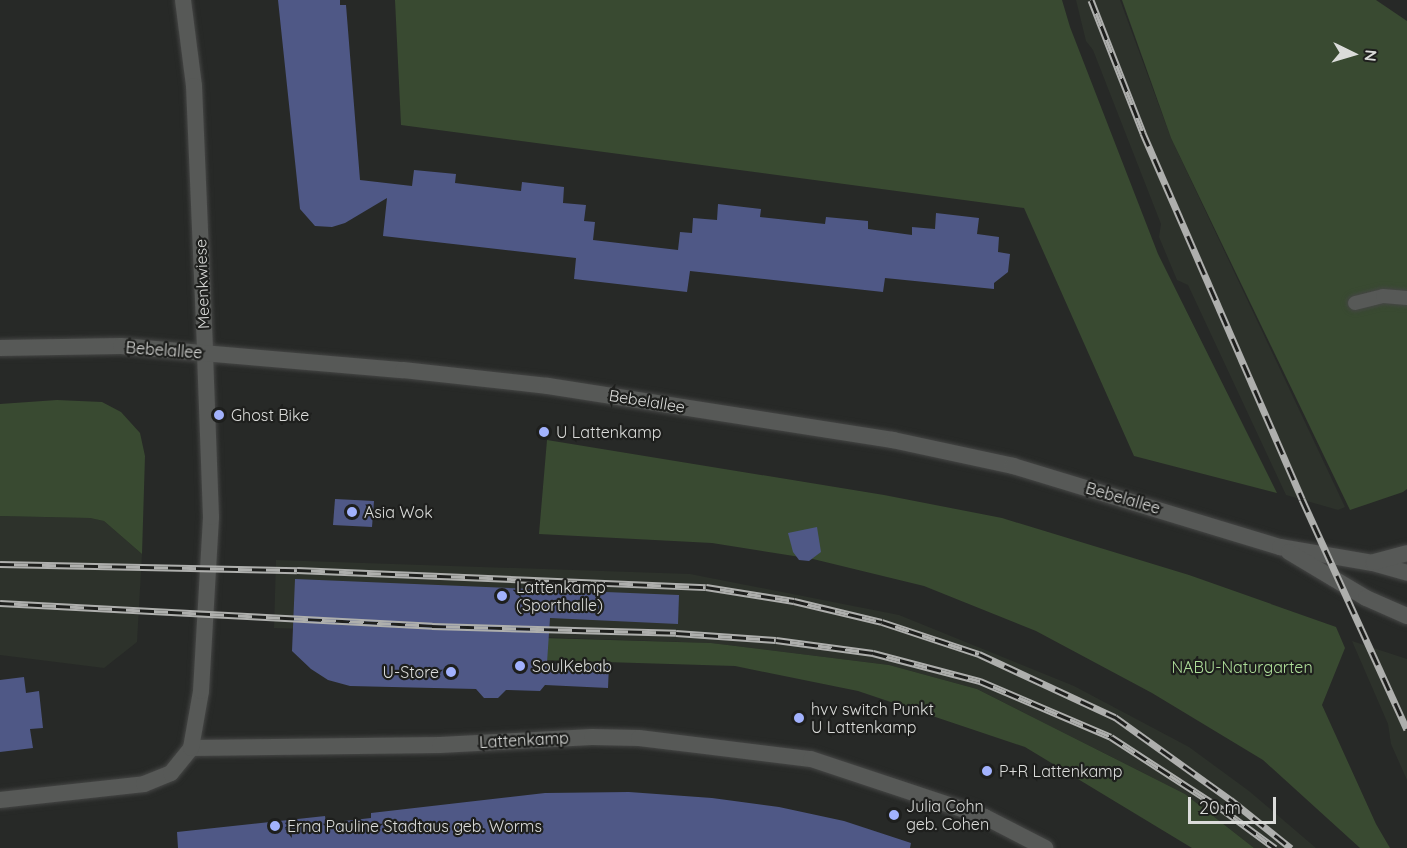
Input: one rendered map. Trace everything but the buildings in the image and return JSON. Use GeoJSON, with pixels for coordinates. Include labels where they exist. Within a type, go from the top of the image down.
{"type":"FeatureCollection","features":[{"type":"Feature","properties":{"kind":"street","name":"Meenkwiese"},"geometry":{"type":"LineString","coordinates":[[183,0],[194,86],[211,517],[201,691],[191,748]]}},
{"type":"Feature","properties":{"kind":"street","name":"Bebelallee"},"geometry":{"type":"LineString","coordinates":[[0,348],[121,346],[548,386],[893,440],[1013,466],[1280,547],[1373,563],[1407,573]]}},
{"type":"Feature","properties":{"kind":"street","name":"Bebelallee"},"geometry":{"type":"LineString","coordinates":[[1280,547],[1366,598],[1407,616]]}},
{"type":"Feature","properties":{"kind":"street"},"geometry":{"type":"LineString","coordinates":[[1373,563],[1407,553]]}},
{"type":"Feature","properties":{"kind":"street","name":"Lattenkamp"},"geometry":{"type":"LineString","coordinates":[[191,748],[440,745],[592,737],[639,738],[812,759],[985,817],[1045,848]]}},
{"type":"Feature","properties":{"kind":"street"},"geometry":{"type":"LineString","coordinates":[[0,800],[144,784],[171,773],[191,748]]}},
{"type":"Feature","properties":{"kind":"lane"},"geometry":{"type":"LineString","coordinates":[[1355,303],[1383,296],[1407,298]]}},
{"type":"Feature","properties":{"kind":"shaded area"},"geometry":{"type":"Polygon","coordinates":[[[1076,0],[1120,0],[1171,138],[1345,507],[1338,510],[1286,495],[1188,285],[1177,280],[1159,237],[1161,224],[1093,50],[1086,41],[1076,0]]]}},
{"type":"Feature","properties":{"kind":"shaded area"},"geometry":{"type":"Polygon","coordinates":[[[0,516],[90,518],[104,521],[142,554],[137,642],[104,668],[0,655],[0,516]]]}},
{"type":"Feature","properties":{"kind":"shaded area"},"geometry":{"type":"Polygon","coordinates":[[[276,560],[690,574],[899,615],[1074,686],[1189,747],[1249,791],[1316,848],[1254,848],[1185,794],[977,689],[889,665],[711,643],[274,628],[276,560]]]}},
{"type":"Feature","properties":{"kind":"shaded area"},"geometry":{"type":"Polygon","coordinates":[[[1352,641],[1407,659],[1407,780],[1391,744],[1388,724],[1352,641]]]}},
{"type":"Feature","properties":{"kind":"green space"},"geometry":{"type":"Polygon","coordinates":[[[395,0],[1062,0],[1070,27],[1158,254],[1277,493],[1134,456],[1024,208],[401,125],[395,0]]]}},
{"type":"Feature","properties":{"kind":"green space"},"geometry":{"type":"Polygon","coordinates":[[[1122,0],[1376,0],[1407,21],[1407,489],[1403,492],[1350,510],[1171,138],[1122,0]]]}},
{"type":"Feature","properties":{"kind":"green space"},"geometry":{"type":"Polygon","coordinates":[[[57,400],[102,402],[121,412],[140,433],[145,456],[142,554],[104,521],[90,518],[0,516],[0,404],[57,400]]]}},
{"type":"Feature","properties":{"kind":"green space","name":"NABU-Naturgarten"},"geometry":{"type":"Polygon","coordinates":[[[547,440],[884,495],[1002,518],[1189,575],[1336,627],[1345,648],[1322,705],[1376,824],[1390,848],[1360,848],[1263,760],[1152,693],[1036,631],[924,586],[813,559],[712,543],[539,534],[547,440]]]}},
{"type":"Feature","properties":{"kind":"green space"},"geometry":{"type":"Polygon","coordinates":[[[543,638],[711,643],[889,665],[977,689],[1185,794],[1254,848],[1192,848],[1025,747],[858,691],[735,666],[540,660],[543,638]]]}},
{"type":"Feature","properties":{"kind":"railway"},"geometry":{"type":"LineString","coordinates":[[1091,0],[1143,133],[1302,499],[1407,729]]}},
{"type":"Feature","properties":{"kind":"railway"},"geometry":{"type":"LineString","coordinates":[[0,564],[297,570],[706,587],[794,601],[882,622],[979,654],[1115,717],[1231,800],[1291,848]]}},
{"type":"Feature","properties":{"kind":"railway"},"geometry":{"type":"LineString","coordinates":[[0,603],[432,626],[676,633],[776,640],[873,653],[980,681],[1111,737],[1222,809],[1275,848]]}},
{"type":"Feature","properties":{"kind":"place","name":"Ghost Bike"},"geometry":{"type":"Point","coordinates":[219,415]}},
{"type":"Feature","properties":{"kind":"place","name":"U Lattenkamp"},"geometry":{"type":"Point","coordinates":[544,432]}},
{"type":"Feature","properties":{"kind":"place","name":"Asia Wok"},"geometry":{"type":"Point","coordinates":[352,512]}},
{"type":"Feature","properties":{"kind":"place","name":"Lattenkamp (Sporthalle)"},"geometry":{"type":"Point","coordinates":[502,596]}},
{"type":"Feature","properties":{"kind":"place","name":"SoulKebab"},"geometry":{"type":"Point","coordinates":[520,666]}},
{"type":"Feature","properties":{"kind":"place","name":"U-Store"},"geometry":{"type":"Point","coordinates":[451,672]}},
{"type":"Feature","properties":{"kind":"place","name":"hvv switch Punkt U Lattenkamp"},"geometry":{"type":"Point","coordinates":[799,718]}},
{"type":"Feature","properties":{"kind":"place","name":"P+R Lattenkamp"},"geometry":{"type":"Point","coordinates":[987,771]}},
{"type":"Feature","properties":{"kind":"place","name":"Julia Cohn geb. Cohen"},"geometry":{"type":"Point","coordinates":[894,815]}},
{"type":"Feature","properties":{"kind":"place","name":"Erna Pauline Stadtaus geb. Worms"},"geometry":{"type":"Point","coordinates":[275,826]}}]}
